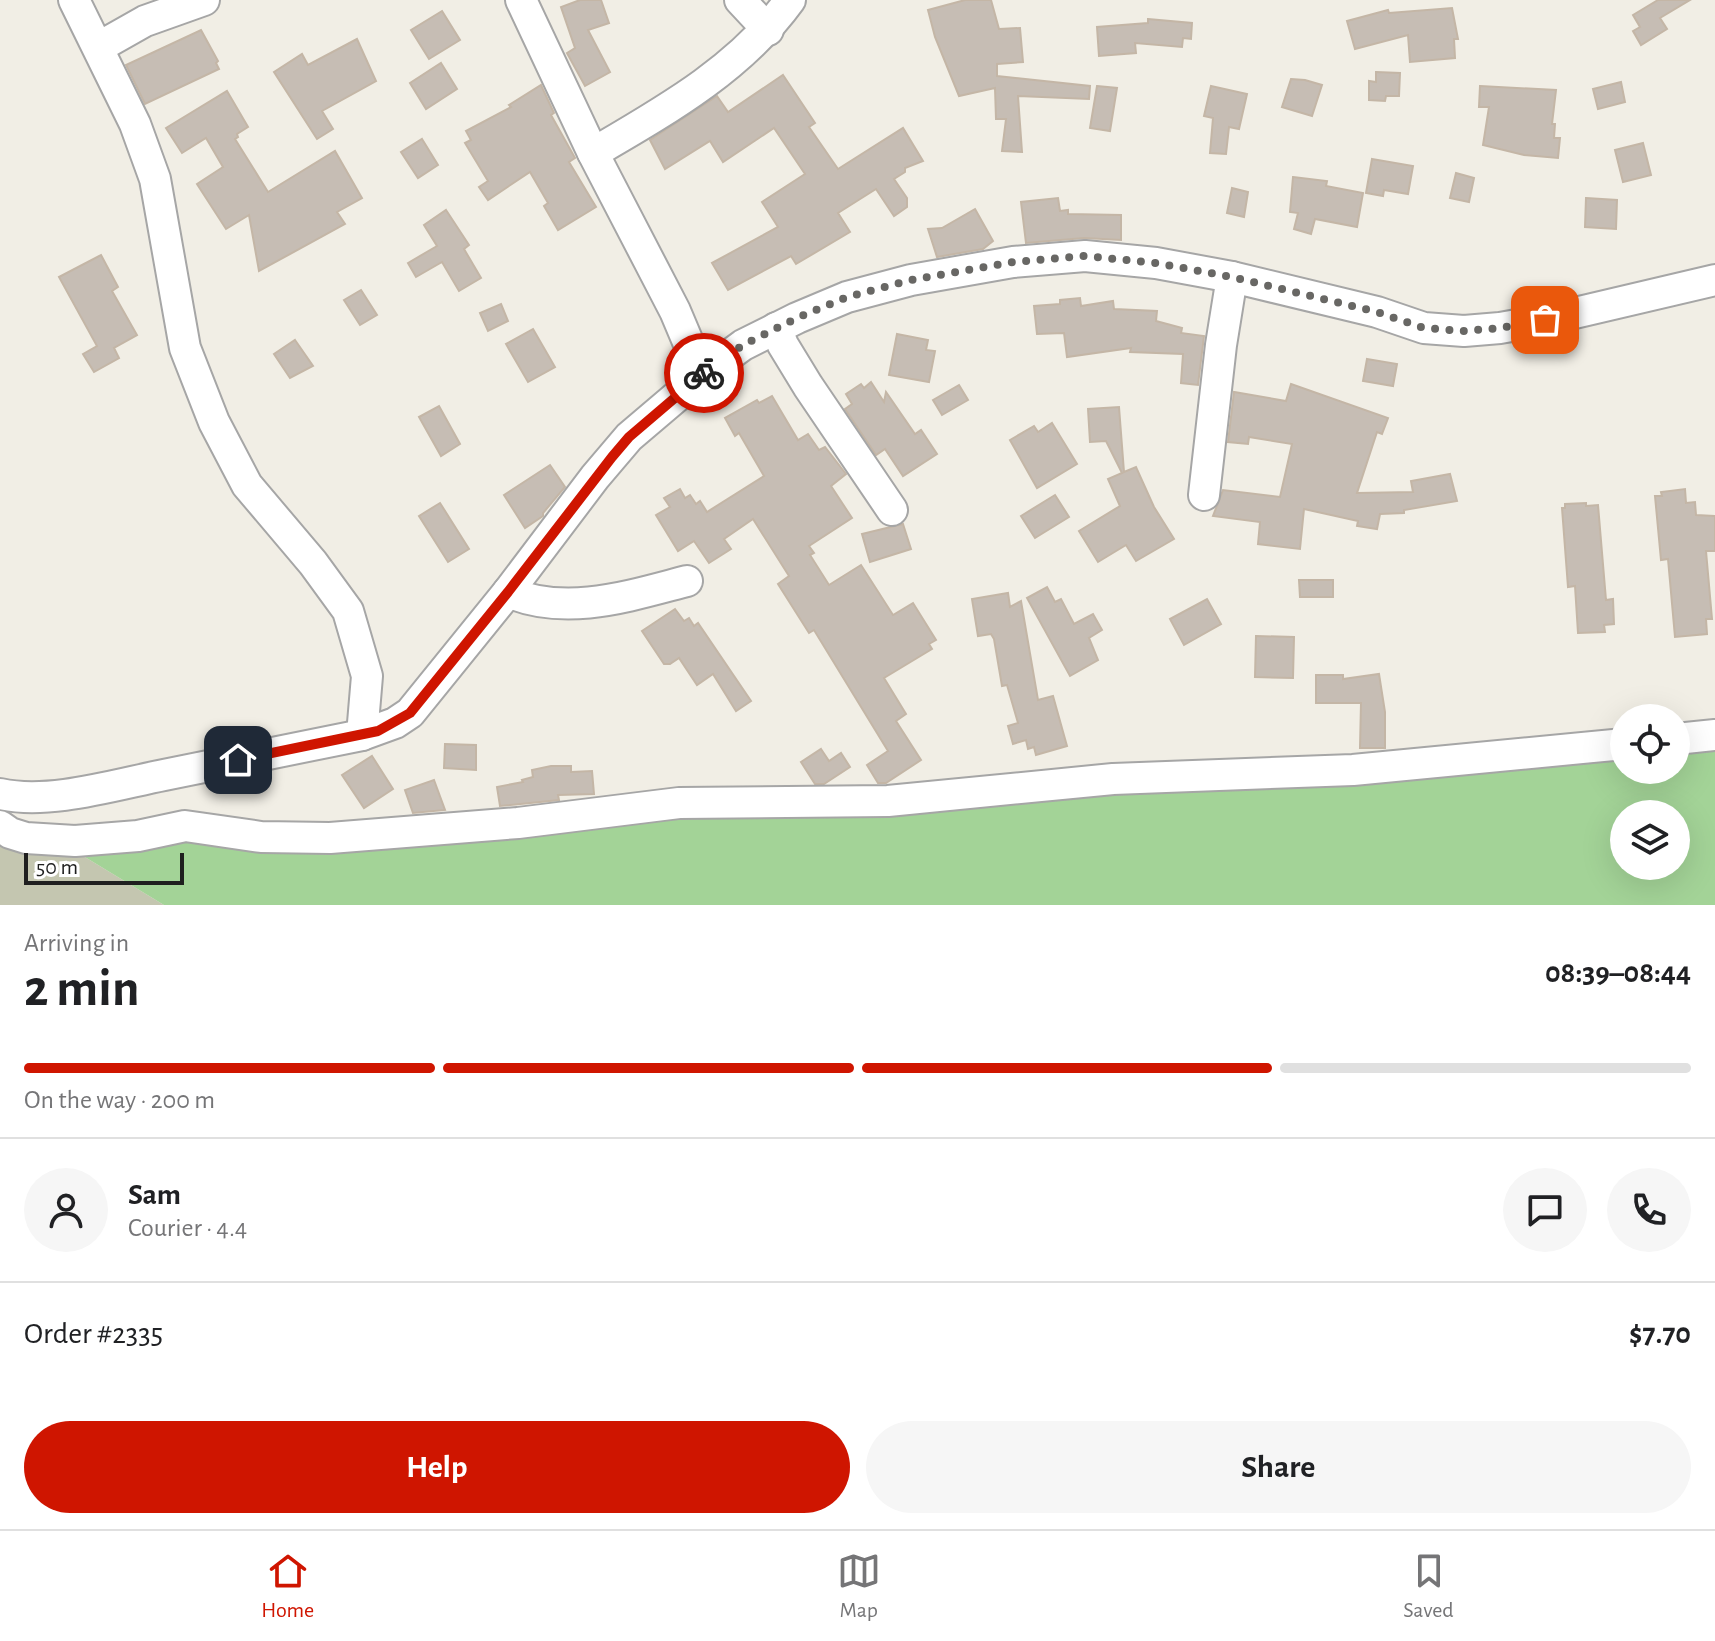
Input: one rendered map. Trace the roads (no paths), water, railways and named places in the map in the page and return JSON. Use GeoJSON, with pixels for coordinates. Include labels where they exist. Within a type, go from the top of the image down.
{"type":"FeatureCollection","features":[{"type":"Feature","properties":{"kind":"street"},"geometry":{"type":"LineString","coordinates":[[74,0],[135,124],[155,179],[185,348],[214,422],[247,485],[313,563],[348,611],[367,676],[362,735]]}},
{"type":"Feature","properties":{"kind":"street"},"geometry":{"type":"LineString","coordinates":[[99,47],[145,21],[204,0]]}},
{"type":"Feature","properties":{"kind":"street"},"geometry":{"type":"LineString","coordinates":[[521,0],[593,153],[657,272],[702,375]]}},
{"type":"Feature","properties":{"kind":"street"},"geometry":{"type":"LineString","coordinates":[[740,0],[768,30]]}},
{"type":"Feature","properties":{"kind":"street"},"geometry":{"type":"LineString","coordinates":[[593,153],[651,120],[711,79],[768,30],[790,0]]}},
{"type":"Feature","properties":{"kind":"street"},"geometry":{"type":"LineString","coordinates":[[0,794],[45,796],[113,786],[362,735],[387,727],[410,713],[629,437],[702,375],[743,345],[835,302],[876,289],[1013,262],[1085,256],[1156,263],[1232,277],[1377,312],[1424,328],[1464,331],[1545,320],[1715,280]]}},
{"type":"Feature","properties":{"kind":"street"},"geometry":{"type":"LineString","coordinates":[[1204,495],[1232,277]]}},
{"type":"Feature","properties":{"kind":"street"},"geometry":{"type":"LineString","coordinates":[[776,328],[808,386],[892,510]]}},
{"type":"Feature","properties":{"kind":"street"},"geometry":{"type":"LineString","coordinates":[[508,592],[545,604],[572,604],[687,581]]}},
{"type":"Feature","properties":{"kind":"street"},"geometry":{"type":"LineString","coordinates":[[1690,738],[1715,735]]}},
{"type":"Feature","properties":{"kind":"street"},"geometry":{"type":"LineString","coordinates":[[0,826],[26,838],[75,841],[138,836],[185,826],[261,837],[330,838],[518,823],[679,803],[888,801],[1113,779],[1353,770],[1610,745]]}}]}
